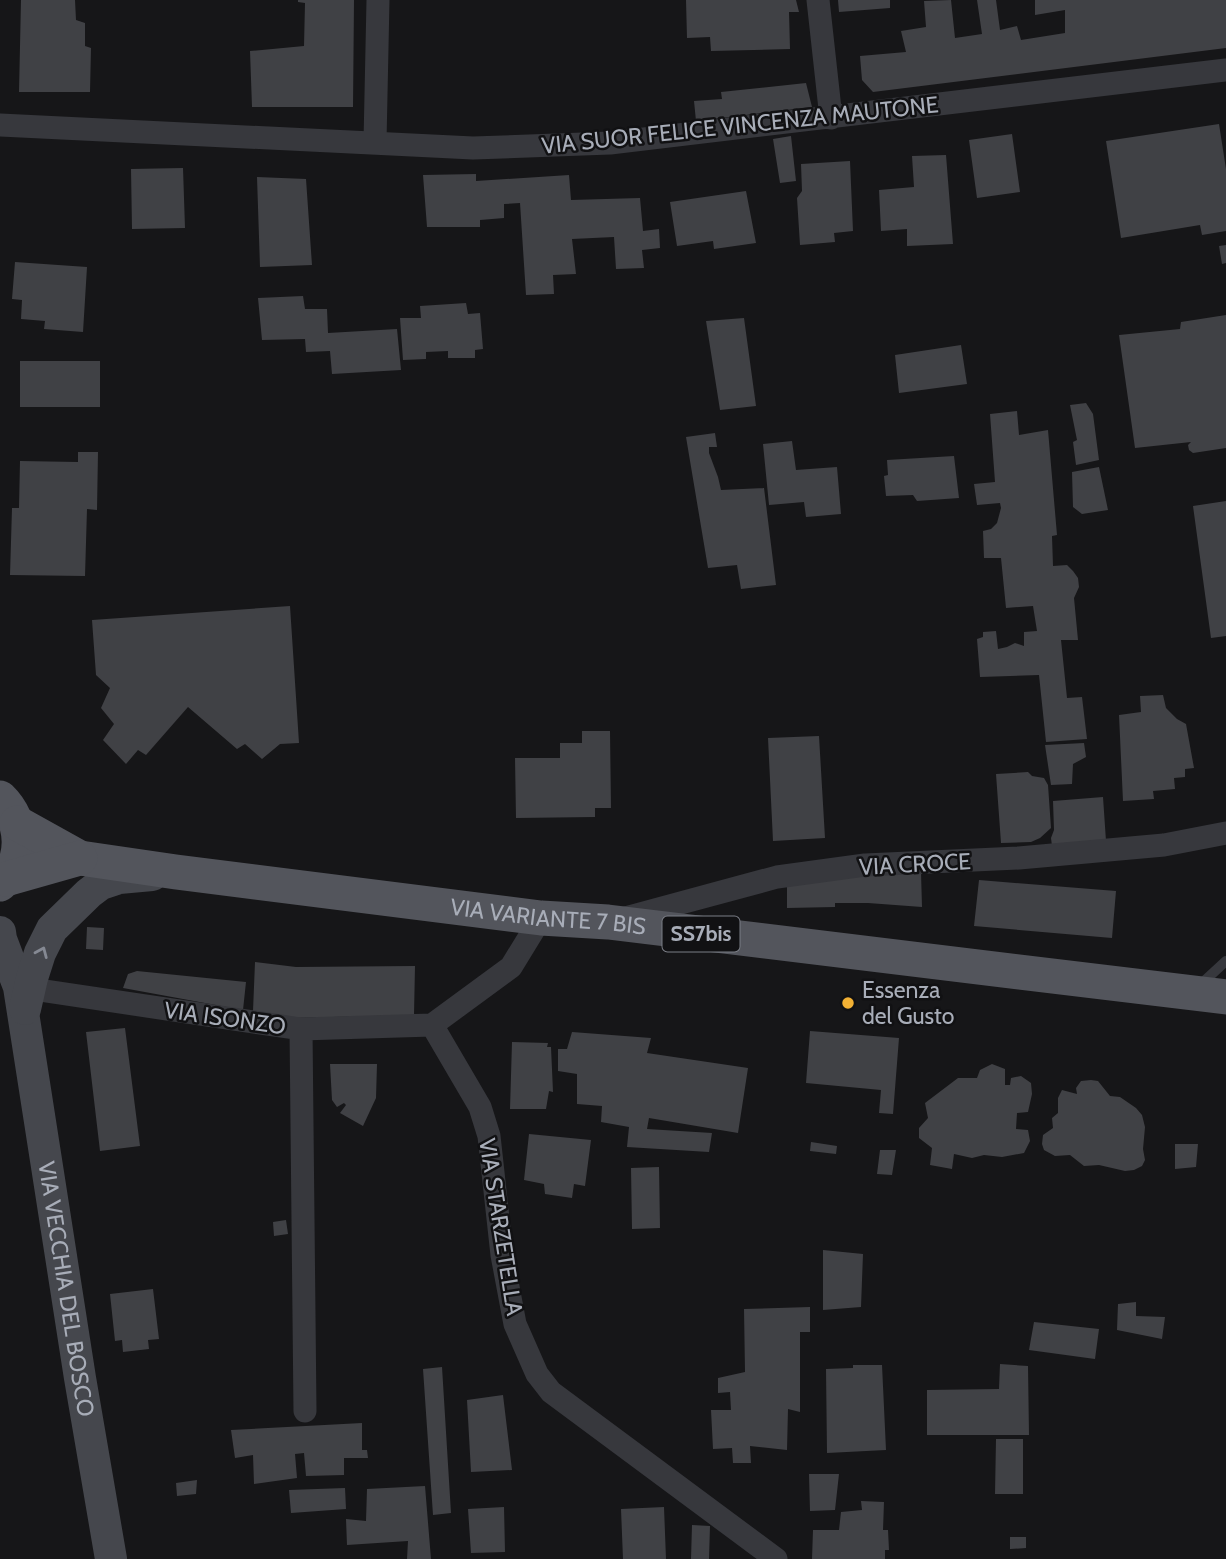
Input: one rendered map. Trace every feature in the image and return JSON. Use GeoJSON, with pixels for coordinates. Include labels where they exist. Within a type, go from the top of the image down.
{"type":"FeatureCollection","features":[{"type":"Feature","properties":{"kind":"main road","name":"VIA VARIANTE 7 BIS"},"geometry":{"type":"LineString","coordinates":[[8,811],[80,858],[541,918],[608,922],[1226,997]]}},
{"type":"Feature","properties":{"kind":"main road","name":"SS7bis"},"geometry":{"type":"LineString","coordinates":[[3,881],[15,866],[19,851],[20,837],[8,811]]}},
{"type":"Feature","properties":{"kind":"main road","name":"VIA VARIANTE 7 BIS"},"geometry":{"type":"LineString","coordinates":[[3,881],[80,858]]}},
{"type":"Feature","properties":{"kind":"main road"},"geometry":{"type":"LineString","coordinates":[[18,993],[52,929],[89,893],[101,884],[119,878],[176,872]]}},
{"type":"Feature","properties":{"kind":"main road","name":"VIA VECCHIA DEL BOSCO"},"geometry":{"type":"LineString","coordinates":[[0,932],[18,993],[111,1559]]}},
{"type":"Feature","properties":{"kind":"street"},"geometry":{"type":"LineString","coordinates":[[375,142],[378,0]]}},
{"type":"Feature","properties":{"kind":"street"},"geometry":{"type":"LineString","coordinates":[[818,0],[831,118]]}},
{"type":"Feature","properties":{"kind":"street","name":"VIA SUOR FELICE VINCENZA MAUTONE"},"geometry":{"type":"LineString","coordinates":[[0,125],[473,148],[610,143],[1226,70]]}},
{"type":"Feature","properties":{"kind":"street","name":"VIA CROCE"},"geometry":{"type":"LineString","coordinates":[[608,922],[777,877],[865,866],[1019,858],[1164,845],[1226,833]]}},
{"type":"Feature","properties":{"kind":"street"},"geometry":{"type":"LineString","coordinates":[[432,1025],[511,967],[541,918]]}},
{"type":"Feature","properties":{"kind":"street","name":"VIA ISONZO"},"geometry":{"type":"LineString","coordinates":[[18,993],[301,1029],[432,1025]]}},
{"type":"Feature","properties":{"kind":"street","name":"VIA STARZETELLA"},"geometry":{"type":"LineString","coordinates":[[432,1025],[480,1107],[489,1136],[502,1255],[515,1324],[537,1374],[551,1392],[776,1559]]}},
{"type":"Feature","properties":{"kind":"street"},"geometry":{"type":"LineString","coordinates":[[301,1029],[304,1411]]}},
{"type":"Feature","properties":{"kind":"lane"},"geometry":{"type":"LineString","coordinates":[[1191,993],[1226,961]]}},
{"type":"Feature","properties":{"kind":"building"},"geometry":{"type":"Polygon","coordinates":[[[21,0],[75,0],[76,20],[85,23],[85,46],[91,48],[90,92],[19,92],[21,0]]]}},
{"type":"Feature","properties":{"kind":"building"},"geometry":{"type":"Polygon","coordinates":[[[298,0],[354,0],[353,107],[252,107],[250,51],[304,46],[305,3],[298,0]]]}},
{"type":"Feature","properties":{"kind":"building"},"geometry":{"type":"Polygon","coordinates":[[[686,0],[796,0],[799,12],[789,12],[790,49],[711,51],[710,37],[687,38],[686,0]]]}},
{"type":"Feature","properties":{"kind":"building"},"geometry":{"type":"Polygon","coordinates":[[[838,0],[890,0],[890,8],[839,12],[838,0]]]}},
{"type":"Feature","properties":{"kind":"building"},"geometry":{"type":"Polygon","coordinates":[[[951,0],[955,38],[982,34],[977,0],[996,0],[1000,30],[1017,26],[1021,40],[1065,33],[1065,10],[1035,15],[1035,0],[1226,0],[1226,48],[873,92],[862,80],[860,56],[906,52],[901,31],[926,27],[924,1],[951,0]]]}},
{"type":"Feature","properties":{"kind":"building"},"geometry":{"type":"Polygon","coordinates":[[[806,83],[812,107],[696,121],[694,101],[722,99],[721,92],[806,83]]]}},
{"type":"Feature","properties":{"kind":"building"},"geometry":{"type":"Polygon","coordinates":[[[1219,124],[1226,169],[1226,231],[1202,235],[1200,225],[1121,238],[1106,141],[1219,124]]]}},
{"type":"Feature","properties":{"kind":"building"},"geometry":{"type":"Polygon","coordinates":[[[1012,134],[1020,192],[977,198],[969,140],[1012,134]]]}},
{"type":"Feature","properties":{"kind":"building"},"geometry":{"type":"Polygon","coordinates":[[[791,136],[796,181],[780,183],[773,139],[791,136]]]}},
{"type":"Feature","properties":{"kind":"building"},"geometry":{"type":"Polygon","coordinates":[[[946,155],[953,244],[907,246],[907,229],[881,231],[879,190],[914,187],[912,156],[946,155]]]}},
{"type":"Feature","properties":{"kind":"building"},"geometry":{"type":"Polygon","coordinates":[[[850,161],[853,231],[834,233],[835,242],[800,245],[797,198],[802,191],[801,164],[850,161]]]}},
{"type":"Feature","properties":{"kind":"building"},"geometry":{"type":"Polygon","coordinates":[[[183,168],[185,228],[132,229],[131,169],[183,168]]]}},
{"type":"Feature","properties":{"kind":"building"},"geometry":{"type":"Polygon","coordinates":[[[476,174],[476,181],[569,175],[571,200],[640,198],[643,231],[659,229],[660,248],[642,250],[644,268],[616,269],[614,237],[572,239],[576,274],[553,275],[554,294],[526,295],[520,203],[504,204],[504,218],[480,220],[480,227],[427,227],[423,175],[476,174]]]}},
{"type":"Feature","properties":{"kind":"building"},"geometry":{"type":"Polygon","coordinates":[[[257,177],[306,179],[312,265],[260,267],[257,177]]]}},
{"type":"Feature","properties":{"kind":"building"},"geometry":{"type":"Polygon","coordinates":[[[746,191],[756,243],[714,249],[713,241],[677,246],[670,202],[746,191]]]}},
{"type":"Feature","properties":{"kind":"building"},"geometry":{"type":"Polygon","coordinates":[[[1226,245],[1226,263],[1222,264],[1219,246],[1226,245]]]}},
{"type":"Feature","properties":{"kind":"building"},"geometry":{"type":"Polygon","coordinates":[[[15,262],[87,267],[83,332],[44,329],[45,321],[21,319],[22,300],[12,299],[15,262]]]}},
{"type":"Feature","properties":{"kind":"building"},"geometry":{"type":"Polygon","coordinates":[[[303,296],[305,309],[327,309],[328,333],[397,329],[401,370],[332,374],[330,351],[306,352],[305,339],[262,340],[258,298],[303,296]]]}},
{"type":"Feature","properties":{"kind":"building"},"geometry":{"type":"Polygon","coordinates":[[[466,303],[468,314],[480,313],[483,349],[475,350],[475,358],[448,358],[448,351],[426,352],[426,359],[403,360],[400,318],[421,318],[420,306],[466,303]]]}},
{"type":"Feature","properties":{"kind":"building"},"geometry":{"type":"Polygon","coordinates":[[[1226,315],[1226,448],[1193,453],[1188,445],[1191,442],[1135,448],[1119,335],[1180,329],[1181,322],[1226,315]]]}},
{"type":"Feature","properties":{"kind":"building"},"geometry":{"type":"Polygon","coordinates":[[[744,318],[756,406],[720,410],[706,321],[744,318]]]}},
{"type":"Feature","properties":{"kind":"building"},"geometry":{"type":"Polygon","coordinates":[[[961,345],[967,384],[899,393],[895,355],[961,345]]]}},
{"type":"Feature","properties":{"kind":"building"},"geometry":{"type":"Polygon","coordinates":[[[20,361],[100,361],[100,407],[20,407],[20,361]]]}},
{"type":"Feature","properties":{"kind":"building"},"geometry":{"type":"Polygon","coordinates":[[[1086,403],[1093,414],[1099,460],[1076,465],[1073,442],[1077,440],[1070,405],[1086,403]]]}},
{"type":"Feature","properties":{"kind":"building"},"geometry":{"type":"Polygon","coordinates":[[[1017,411],[1019,435],[1048,430],[1057,535],[1052,536],[1053,566],[1067,565],[1078,578],[1079,587],[1074,598],[1078,640],[1061,640],[1067,698],[1082,697],[1087,739],[1046,742],[1039,675],[980,677],[977,639],[983,637],[983,632],[996,631],[998,649],[1015,643],[1024,646],[1024,632],[1037,631],[1033,606],[1006,608],[1001,558],[984,558],[983,531],[991,529],[997,523],[1001,508],[1000,503],[977,505],[974,484],[995,482],[990,414],[1017,411]]]}},
{"type":"Feature","properties":{"kind":"building"},"geometry":{"type":"Polygon","coordinates":[[[715,433],[717,447],[709,447],[709,453],[721,490],[764,488],[776,585],[741,589],[737,565],[708,568],[686,437],[715,433]]]}},
{"type":"Feature","properties":{"kind":"building"},"geometry":{"type":"Polygon","coordinates":[[[792,441],[796,470],[837,467],[841,514],[806,517],[804,502],[769,505],[763,444],[792,441]]]}},
{"type":"Feature","properties":{"kind":"building"},"geometry":{"type":"Polygon","coordinates":[[[78,452],[98,452],[97,510],[87,509],[85,576],[10,575],[12,508],[19,508],[20,461],[78,462],[78,452]]]}},
{"type":"Feature","properties":{"kind":"building"},"geometry":{"type":"Polygon","coordinates":[[[954,456],[959,498],[917,501],[913,495],[886,496],[884,476],[888,475],[887,460],[954,456]]]}},
{"type":"Feature","properties":{"kind":"building"},"geometry":{"type":"Polygon","coordinates":[[[1099,467],[1108,510],[1082,514],[1073,507],[1072,472],[1099,467]]]}},
{"type":"Feature","properties":{"kind":"building"},"geometry":{"type":"Polygon","coordinates":[[[1226,501],[1226,636],[1211,638],[1193,506],[1226,501]]]}},
{"type":"Feature","properties":{"kind":"building"},"geometry":{"type":"Polygon","coordinates":[[[290,606],[299,743],[280,744],[262,759],[245,744],[237,749],[188,707],[146,755],[138,750],[126,764],[103,740],[114,724],[101,708],[110,688],[96,675],[92,620],[290,606]]]}},
{"type":"Feature","properties":{"kind":"building"},"geometry":{"type":"Polygon","coordinates":[[[1163,695],[1166,708],[1186,724],[1194,768],[1185,769],[1185,777],[1174,778],[1175,789],[1153,791],[1154,799],[1123,801],[1119,715],[1141,712],[1140,696],[1163,695]]]}},
{"type":"Feature","properties":{"kind":"building"},"geometry":{"type":"Polygon","coordinates":[[[582,731],[610,731],[611,808],[595,808],[595,817],[516,818],[515,758],[560,758],[560,743],[582,743],[582,731]]]}},
{"type":"Feature","properties":{"kind":"building"},"geometry":{"type":"Polygon","coordinates":[[[819,736],[825,838],[773,841],[768,738],[819,736]]]}},
{"type":"Feature","properties":{"kind":"building"},"geometry":{"type":"Polygon","coordinates":[[[1084,743],[1086,757],[1073,764],[1072,784],[1051,785],[1045,745],[1084,743]]]}},
{"type":"Feature","properties":{"kind":"building"},"geometry":{"type":"Polygon","coordinates":[[[1028,772],[1032,776],[1044,778],[1048,785],[1051,828],[1031,842],[1001,843],[996,774],[1028,772]]]}},
{"type":"Feature","properties":{"kind":"building"},"geometry":{"type":"Polygon","coordinates":[[[1103,797],[1106,841],[1052,846],[1053,801],[1103,797]]]}},
{"type":"Feature","properties":{"kind":"building"},"geometry":{"type":"Polygon","coordinates":[[[921,872],[922,907],[835,903],[835,907],[787,908],[787,885],[840,875],[921,872]]]}},
{"type":"Feature","properties":{"kind":"building"},"geometry":{"type":"Polygon","coordinates":[[[979,880],[1116,891],[1112,938],[974,926],[979,880]]]}},
{"type":"Feature","properties":{"kind":"building"},"geometry":{"type":"Polygon","coordinates":[[[87,927],[104,928],[103,950],[86,949],[87,927]]]}},
{"type":"Feature","properties":{"kind":"building"},"geometry":{"type":"Polygon","coordinates":[[[255,962],[296,967],[415,966],[414,1015],[293,1018],[253,1011],[255,962]]]}},
{"type":"Feature","properties":{"kind":"building"},"geometry":{"type":"Polygon","coordinates":[[[137,971],[246,982],[243,1010],[123,988],[128,974],[137,971]]]}},
{"type":"Feature","properties":{"kind":"building"},"geometry":{"type":"Polygon","coordinates":[[[125,1028],[140,1146],[100,1151],[86,1032],[125,1028]]]}},
{"type":"Feature","properties":{"kind":"building"},"geometry":{"type":"Polygon","coordinates":[[[810,1031],[899,1038],[893,1114],[879,1113],[881,1090],[806,1083],[810,1031]]]}},
{"type":"Feature","properties":{"kind":"building"},"geometry":{"type":"Polygon","coordinates":[[[572,1032],[651,1038],[647,1053],[748,1068],[738,1133],[649,1118],[647,1129],[712,1133],[709,1152],[627,1147],[629,1127],[601,1122],[602,1106],[577,1104],[577,1074],[558,1071],[558,1049],[567,1049],[572,1032]]]}},
{"type":"Feature","properties":{"kind":"building"},"geometry":{"type":"Polygon","coordinates":[[[512,1042],[548,1043],[547,1047],[551,1047],[553,1092],[549,1091],[546,1109],[510,1109],[512,1042]]]}},
{"type":"Feature","properties":{"kind":"building"},"geometry":{"type":"Polygon","coordinates":[[[330,1064],[377,1064],[376,1098],[363,1126],[340,1113],[346,1105],[344,1103],[337,1107],[332,1100],[330,1064]]]}},
{"type":"Feature","properties":{"kind":"building"},"geometry":{"type":"Polygon","coordinates":[[[992,1064],[1005,1069],[1005,1085],[1010,1085],[1011,1078],[1021,1076],[1031,1083],[1032,1094],[1028,1112],[1017,1113],[1016,1129],[1028,1130],[1030,1141],[1024,1153],[972,1158],[954,1154],[952,1169],[930,1165],[932,1148],[919,1138],[919,1128],[928,1118],[925,1103],[958,1078],[977,1078],[980,1070],[992,1064]]]}},
{"type":"Feature","properties":{"kind":"building"},"geometry":{"type":"Polygon","coordinates":[[[1081,1081],[1098,1081],[1110,1096],[1120,1097],[1142,1115],[1145,1127],[1145,1160],[1142,1166],[1125,1171],[1099,1165],[1084,1166],[1070,1155],[1055,1156],[1044,1150],[1043,1135],[1053,1128],[1052,1118],[1058,1113],[1058,1098],[1062,1090],[1077,1094],[1076,1088],[1081,1081]]]}},
{"type":"Feature","properties":{"kind":"building"},"geometry":{"type":"Polygon","coordinates":[[[529,1134],[591,1140],[585,1186],[574,1184],[572,1198],[545,1194],[544,1184],[524,1180],[529,1134]]]}},
{"type":"Feature","properties":{"kind":"building"},"geometry":{"type":"Polygon","coordinates":[[[811,1142],[837,1146],[836,1154],[810,1151],[811,1142]]]}},
{"type":"Feature","properties":{"kind":"building"},"geometry":{"type":"Polygon","coordinates":[[[1175,1144],[1198,1144],[1196,1167],[1175,1169],[1175,1144]]]}},
{"type":"Feature","properties":{"kind":"building"},"geometry":{"type":"Polygon","coordinates":[[[880,1150],[896,1150],[892,1175],[877,1174],[880,1150]]]}},
{"type":"Feature","properties":{"kind":"building"},"geometry":{"type":"Polygon","coordinates":[[[659,1167],[660,1228],[632,1229],[631,1168],[659,1167]]]}},
{"type":"Feature","properties":{"kind":"building"},"geometry":{"type":"Polygon","coordinates":[[[286,1220],[288,1234],[274,1236],[273,1222],[286,1220]]]}},
{"type":"Feature","properties":{"kind":"building"},"geometry":{"type":"Polygon","coordinates":[[[823,1250],[863,1254],[861,1307],[823,1310],[823,1250]]]}},
{"type":"Feature","properties":{"kind":"building"},"geometry":{"type":"Polygon","coordinates":[[[153,1289],[159,1339],[148,1340],[149,1349],[123,1352],[122,1340],[115,1341],[110,1294],[153,1289]]]}},
{"type":"Feature","properties":{"kind":"building"},"geometry":{"type":"Polygon","coordinates":[[[1136,1302],[1136,1316],[1165,1317],[1162,1339],[1117,1330],[1118,1304],[1136,1302]]]}},
{"type":"Feature","properties":{"kind":"building"},"geometry":{"type":"Polygon","coordinates":[[[810,1307],[810,1332],[800,1332],[800,1412],[788,1409],[787,1450],[750,1446],[751,1463],[733,1463],[732,1448],[713,1449],[711,1410],[731,1410],[730,1392],[718,1393],[718,1378],[745,1372],[744,1309],[810,1307]]]}},
{"type":"Feature","properties":{"kind":"building"},"geometry":{"type":"Polygon","coordinates":[[[1034,1322],[1099,1329],[1095,1359],[1029,1350],[1034,1322]]]}},
{"type":"Feature","properties":{"kind":"building"},"geometry":{"type":"Polygon","coordinates":[[[1000,1364],[1028,1366],[1029,1435],[927,1435],[927,1390],[999,1389],[1000,1364]]]}},
{"type":"Feature","properties":{"kind":"building"},"geometry":{"type":"Polygon","coordinates":[[[853,1365],[882,1365],[886,1450],[827,1453],[826,1369],[853,1368],[853,1365]]]}},
{"type":"Feature","properties":{"kind":"building"},"geometry":{"type":"Polygon","coordinates":[[[442,1367],[451,1513],[433,1515],[423,1369],[442,1367]]]}},
{"type":"Feature","properties":{"kind":"building"},"geometry":{"type":"Polygon","coordinates":[[[503,1395],[512,1470],[471,1472],[467,1400],[503,1395]]]}},
{"type":"Feature","properties":{"kind":"building"},"geometry":{"type":"Polygon","coordinates":[[[362,1423],[362,1450],[367,1450],[368,1458],[344,1458],[344,1475],[306,1476],[304,1453],[295,1454],[297,1478],[254,1484],[253,1455],[235,1458],[231,1430],[362,1423]]]}},
{"type":"Feature","properties":{"kind":"building"},"geometry":{"type":"Polygon","coordinates":[[[996,1439],[1023,1439],[1023,1494],[995,1494],[996,1439]]]}},
{"type":"Feature","properties":{"kind":"building"},"geometry":{"type":"Polygon","coordinates":[[[809,1474],[839,1474],[835,1510],[810,1511],[809,1474]]]}},
{"type":"Feature","properties":{"kind":"building"},"geometry":{"type":"Polygon","coordinates":[[[197,1480],[196,1494],[177,1496],[176,1483],[197,1480]]]}},
{"type":"Feature","properties":{"kind":"building"},"geometry":{"type":"Polygon","coordinates":[[[425,1486],[431,1559],[407,1559],[408,1541],[347,1545],[346,1519],[366,1521],[367,1489],[425,1486]]]}},
{"type":"Feature","properties":{"kind":"building"},"geometry":{"type":"Polygon","coordinates":[[[345,1488],[346,1509],[291,1513],[289,1490],[345,1488]]]}},
{"type":"Feature","properties":{"kind":"building"},"geometry":{"type":"Polygon","coordinates":[[[861,1501],[884,1502],[883,1530],[888,1530],[889,1550],[885,1550],[885,1559],[812,1559],[813,1530],[839,1530],[841,1512],[862,1510],[861,1501]]]}},
{"type":"Feature","properties":{"kind":"building"},"geometry":{"type":"Polygon","coordinates":[[[504,1507],[505,1552],[471,1553],[468,1509],[504,1507]]]}},
{"type":"Feature","properties":{"kind":"building"},"geometry":{"type":"Polygon","coordinates":[[[664,1507],[666,1559],[623,1559],[621,1509],[664,1507]]]}},
{"type":"Feature","properties":{"kind":"building"},"geometry":{"type":"Polygon","coordinates":[[[692,1525],[710,1526],[709,1559],[691,1559],[692,1525]]]}},
{"type":"Feature","properties":{"kind":"building"},"geometry":{"type":"Polygon","coordinates":[[[1010,1537],[1026,1537],[1026,1548],[1010,1549],[1010,1537]]]}},
{"type":"Feature","properties":{"kind":"place","name":"Essenza del Gusto"},"geometry":{"type":"Point","coordinates":[848,1003]}}]}
